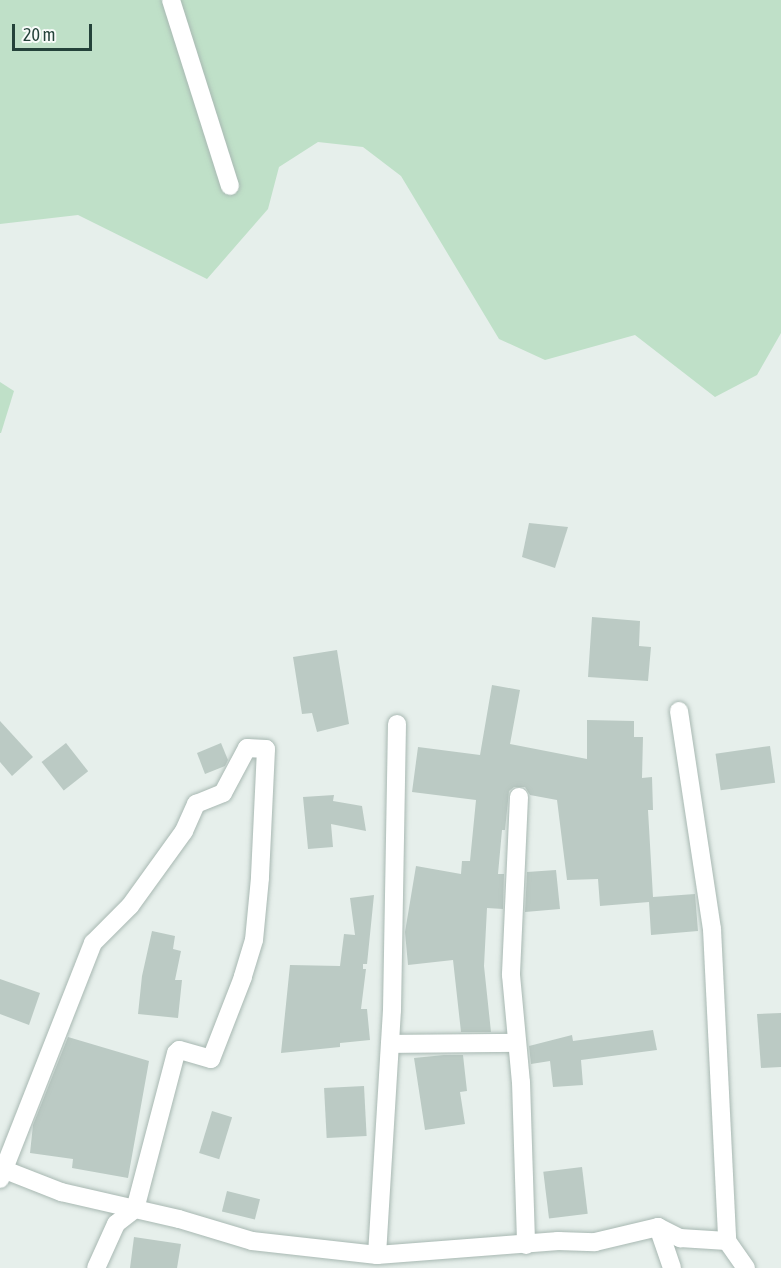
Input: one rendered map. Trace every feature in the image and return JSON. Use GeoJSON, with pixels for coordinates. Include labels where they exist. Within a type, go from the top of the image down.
{"type":"FeatureCollection","features":[{"type":"Feature","properties":{"kind":"street"},"geometry":{"type":"LineString","coordinates":[[171,0],[230,186]]}},
{"type":"Feature","properties":{"kind":"street"},"geometry":{"type":"LineString","coordinates":[[679,711],[712,929],[727,1241],[746,1268]]}},
{"type":"Feature","properties":{"kind":"street"},"geometry":{"type":"LineString","coordinates":[[377,1255],[390,1044],[397,724]]}},
{"type":"Feature","properties":{"kind":"street"},"geometry":{"type":"LineString","coordinates":[[96,1268],[116,1224],[135,1209],[176,1053],[179,1050],[211,1059],[243,977],[254,940],[260,878],[266,748],[247,748],[224,793],[196,804],[184,831],[130,906],[93,943],[1,1172],[61,1192],[135,1209],[179,1219],[252,1241],[377,1255],[432,1260],[526,1245],[595,1242],[658,1227],[680,1238],[727,1241]]}},
{"type":"Feature","properties":{"kind":"street"},"geometry":{"type":"LineString","coordinates":[[519,797],[511,975],[517,1043],[526,1245]]}},
{"type":"Feature","properties":{"kind":"street"},"geometry":{"type":"LineString","coordinates":[[390,1044],[517,1043]]}},
{"type":"Feature","properties":{"kind":"street"},"geometry":{"type":"LineString","coordinates":[[658,1227],[672,1268]]}},
{"type":"Feature","properties":{"kind":"green space"},"geometry":{"type":"Polygon","coordinates":[[[0,0],[781,0],[781,333],[757,375],[715,397],[635,335],[545,360],[499,339],[401,176],[363,147],[318,142],[279,167],[268,209],[207,279],[78,215],[0,224],[0,0]]]}},
{"type":"Feature","properties":{"kind":"green space"},"geometry":{"type":"Polygon","coordinates":[[[0,382],[14,391],[1,433],[0,433],[0,382]]]}},
{"type":"Feature","properties":{"kind":"building"},"geometry":{"type":"Polygon","coordinates":[[[529,523],[568,527],[555,568],[522,557],[529,523]]]}},
{"type":"Feature","properties":{"kind":"building"},"geometry":{"type":"Polygon","coordinates":[[[592,617],[640,621],[639,646],[651,647],[648,681],[588,677],[592,617]]]}},
{"type":"Feature","properties":{"kind":"building"},"geometry":{"type":"Polygon","coordinates":[[[337,650],[349,724],[317,732],[312,713],[302,714],[293,657],[337,650]]]}},
{"type":"Feature","properties":{"kind":"building"},"geometry":{"type":"Polygon","coordinates":[[[492,685],[520,690],[510,744],[587,759],[587,720],[634,721],[634,737],[643,737],[642,778],[652,777],[653,810],[648,810],[653,897],[695,894],[698,931],[651,935],[649,902],[600,906],[598,879],[567,880],[557,800],[530,795],[525,787],[514,787],[509,791],[505,830],[502,830],[498,874],[504,874],[503,909],[487,908],[484,966],[491,1032],[461,1032],[453,960],[408,965],[405,932],[416,866],[461,874],[462,861],[470,861],[476,800],[412,792],[418,747],[480,755],[492,685]]]}},
{"type":"Feature","properties":{"kind":"building"},"geometry":{"type":"Polygon","coordinates":[[[0,721],[33,757],[12,776],[0,762],[0,721]]]}},
{"type":"Feature","properties":{"kind":"building"},"geometry":{"type":"Polygon","coordinates":[[[66,743],[88,771],[64,790],[42,762],[66,743]]]}},
{"type":"Feature","properties":{"kind":"building"},"geometry":{"type":"Polygon","coordinates":[[[221,743],[228,760],[225,766],[205,774],[197,753],[221,743]]]}},
{"type":"Feature","properties":{"kind":"building"},"geometry":{"type":"Polygon","coordinates":[[[770,746],[775,783],[721,790],[716,754],[770,746]]]}},
{"type":"Feature","properties":{"kind":"building"},"geometry":{"type":"Polygon","coordinates":[[[334,795],[333,801],[362,806],[366,831],[331,824],[333,847],[308,849],[303,797],[334,795]]]}},
{"type":"Feature","properties":{"kind":"building"},"geometry":{"type":"Polygon","coordinates":[[[556,870],[560,909],[525,912],[527,872],[556,870]]]}},
{"type":"Feature","properties":{"kind":"building"},"geometry":{"type":"Polygon","coordinates":[[[374,895],[367,964],[363,964],[363,969],[366,969],[361,1009],[367,1009],[370,1040],[340,1043],[340,1047],[281,1053],[290,965],[340,966],[344,934],[355,935],[350,898],[374,895]]]}},
{"type":"Feature","properties":{"kind":"building"},"geometry":{"type":"Polygon","coordinates":[[[152,931],[175,936],[173,949],[181,951],[175,980],[182,980],[178,1018],[138,1014],[142,976],[152,931]]]}},
{"type":"Feature","properties":{"kind":"building"},"geometry":{"type":"Polygon","coordinates":[[[0,979],[40,993],[29,1025],[0,1014],[0,979]]]}},
{"type":"Feature","properties":{"kind":"building"},"geometry":{"type":"Polygon","coordinates":[[[781,1013],[781,1067],[761,1068],[757,1014],[781,1013]]]}},
{"type":"Feature","properties":{"kind":"building"},"geometry":{"type":"Polygon","coordinates":[[[653,1030],[657,1050],[581,1060],[583,1085],[553,1087],[550,1061],[531,1064],[529,1046],[572,1035],[573,1041],[653,1030]]]}},
{"type":"Feature","properties":{"kind":"building"},"geometry":{"type":"Polygon","coordinates":[[[68,1037],[149,1061],[128,1178],[72,1168],[73,1159],[30,1153],[33,1125],[68,1037]]]}},
{"type":"Feature","properties":{"kind":"building"},"geometry":{"type":"Polygon","coordinates":[[[463,1055],[467,1091],[460,1092],[465,1124],[425,1130],[414,1058],[463,1055]]]}},
{"type":"Feature","properties":{"kind":"building"},"geometry":{"type":"Polygon","coordinates":[[[364,1086],[367,1136],[327,1138],[324,1088],[364,1086]]]}},
{"type":"Feature","properties":{"kind":"building"},"geometry":{"type":"Polygon","coordinates":[[[212,1111],[232,1117],[219,1159],[199,1153],[212,1111]]]}},
{"type":"Feature","properties":{"kind":"building"},"geometry":{"type":"Polygon","coordinates":[[[582,1167],[588,1214],[549,1218],[543,1172],[582,1167]]]}},
{"type":"Feature","properties":{"kind":"building"},"geometry":{"type":"Polygon","coordinates":[[[227,1191],[260,1199],[255,1220],[222,1211],[227,1191]]]}},
{"type":"Feature","properties":{"kind":"building"},"geometry":{"type":"Polygon","coordinates":[[[134,1237],[181,1244],[177,1268],[130,1268],[134,1237]]]}}]}
